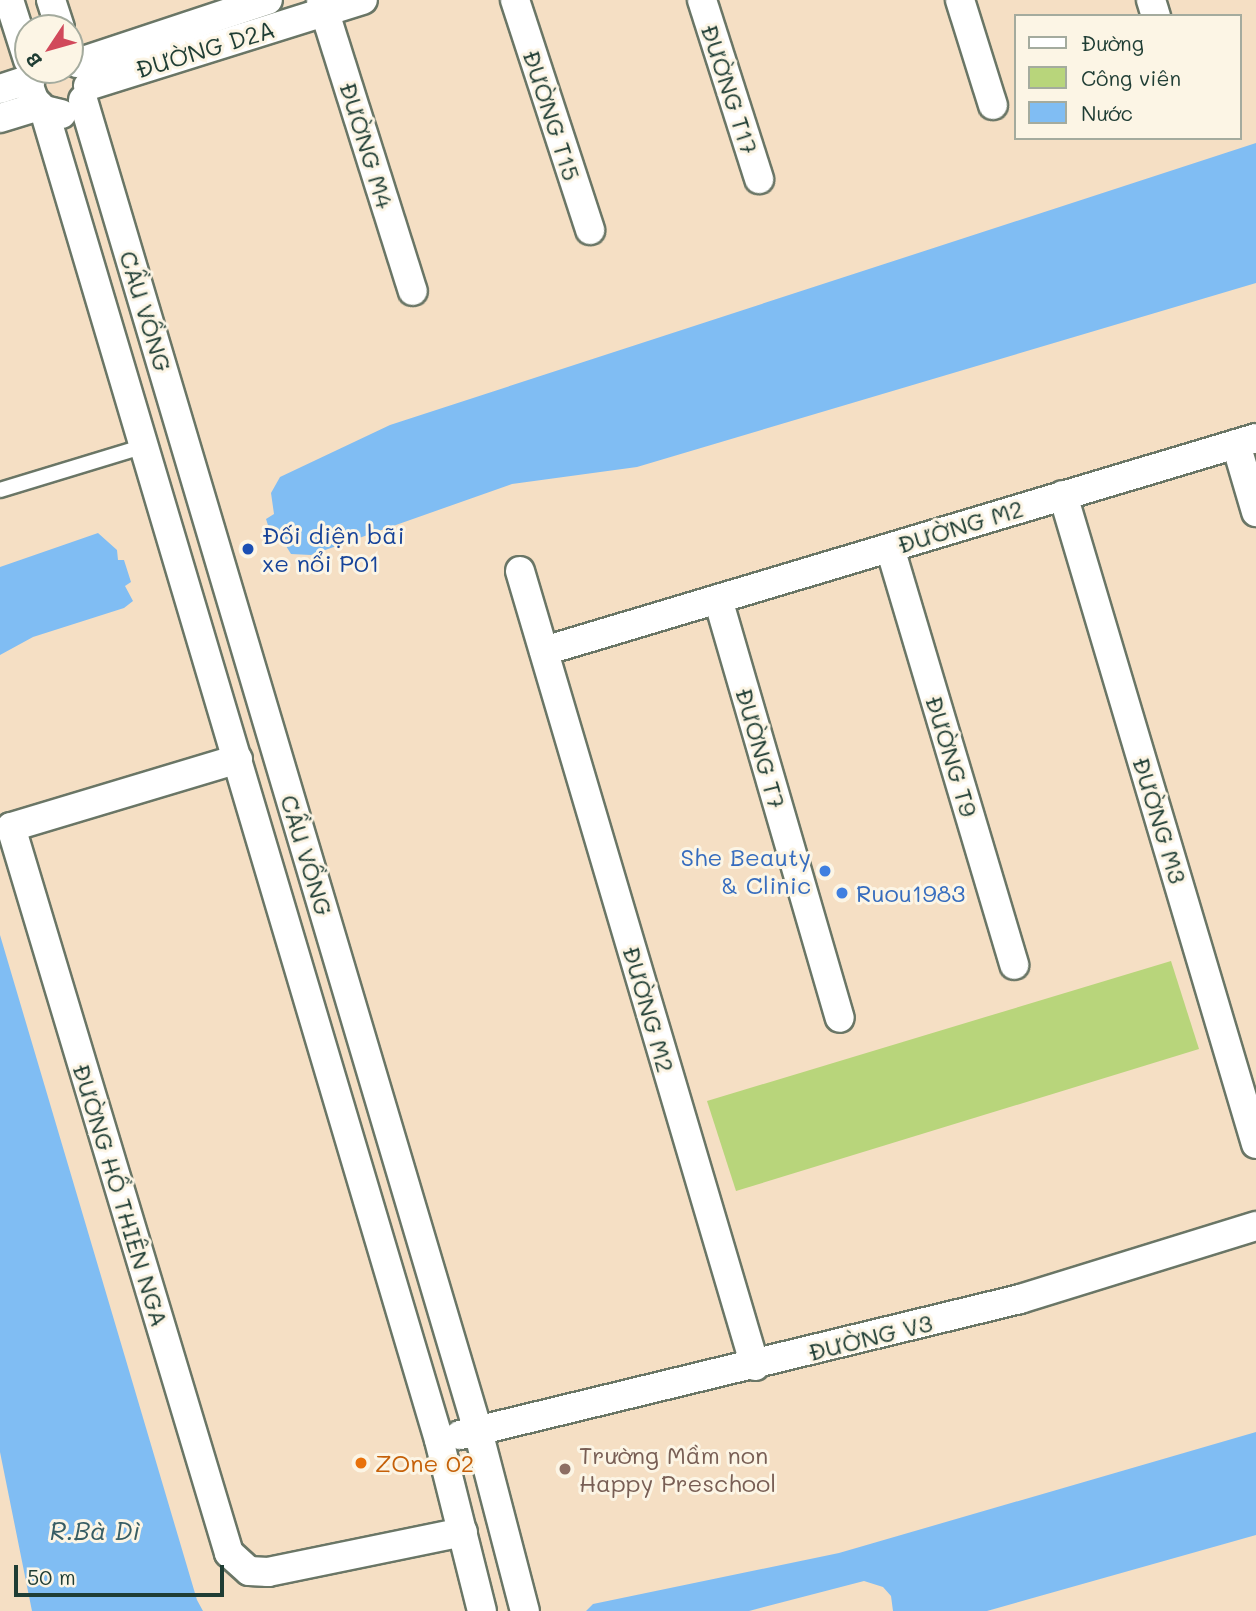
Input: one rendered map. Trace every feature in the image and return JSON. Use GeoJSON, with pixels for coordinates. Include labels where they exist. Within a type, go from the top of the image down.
{"type":"FeatureCollection","features":[{"type":"Feature","properties":{"kind":"street","name":"ĐƯỜNG D2A"},"geometry":{"type":"LineString","coordinates":[[84,75],[268,0]]}},
{"type":"Feature","properties":{"kind":"street","name":"ĐƯỜNG D2A"},"geometry":{"type":"LineString","coordinates":[[84,76],[323,6],[363,0]]}},
{"type":"Feature","properties":{"kind":"street","name":"ĐƯỜNG T15"},"geometry":{"type":"LineString","coordinates":[[515,0],[590,230]]}},
{"type":"Feature","properties":{"kind":"street","name":"ĐƯỜNG T17"},"geometry":{"type":"LineString","coordinates":[[702,0],[759,179]]}},
{"type":"Feature","properties":{"kind":"street"},"geometry":{"type":"LineString","coordinates":[[960,0],[993,105]]}},
{"type":"Feature","properties":{"kind":"street","name":"ĐƯỜNG M4"},"geometry":{"type":"LineString","coordinates":[[323,6],[413,291]]}},
{"type":"Feature","properties":{"kind":"street","name":"CẦU VỒNG"},"geometry":{"type":"LineString","coordinates":[[35,84],[145,446],[439,1440],[482,1611]]}},
{"type":"Feature","properties":{"kind":"street"},"geometry":{"type":"LineString","coordinates":[[0,118],[41,108],[64,113],[76,84]]}},
{"type":"Feature","properties":{"kind":"street","name":"CẦU VỒNG"},"geometry":{"type":"LineString","coordinates":[[81,84],[478,1431],[525,1611]]}},
{"type":"Feature","properties":{"kind":"street"},"geometry":{"type":"LineString","coordinates":[[1246,441],[1256,512]]}},
{"type":"Feature","properties":{"kind":"street","name":"ĐƯỜNG M2"},"geometry":{"type":"LineString","coordinates":[[544,651],[1246,441]]}},
{"type":"Feature","properties":{"kind":"street","name":"ĐƯỜNG M3"},"geometry":{"type":"LineString","coordinates":[[1063,495],[1256,1144]]}},
{"type":"Feature","properties":{"kind":"street","name":"ĐƯỜNG T9"},"geometry":{"type":"LineString","coordinates":[[890,548],[1014,965]]}},
{"type":"Feature","properties":{"kind":"street","name":"ĐƯỜNG M2"},"geometry":{"type":"LineString","coordinates":[[520,571],[755,1366]]}},
{"type":"Feature","properties":{"kind":"street","name":"ĐƯỜNG T7"},"geometry":{"type":"LineString","coordinates":[[718,599],[840,1018]]}},
{"type":"Feature","properties":{"kind":"street","name":"ĐƯỜNG HỒ THIÊN NGA"},"geometry":{"type":"LineString","coordinates":[[238,759],[11,827],[15,841],[229,1553],[249,1571],[268,1572],[463,1532]]}},
{"type":"Feature","properties":{"kind":"street","name":"ĐƯỜNG V3"},"geometry":{"type":"LineString","coordinates":[[439,1440],[755,1366],[1020,1299],[1256,1226]]}},
{"type":"Feature","properties":{"kind":"lane"},"geometry":{"type":"LineString","coordinates":[[0,490],[145,446]]}},
{"type":"Feature","properties":{"kind":"green space"},"geometry":{"type":"Polygon","coordinates":[[[1171,961],[1199,1049],[736,1191],[707,1101],[1171,961]]]}},
{"type":"Feature","properties":{"kind":"water"},"geometry":{"type":"Polygon","coordinates":[[[1256,143],[1256,283],[637,467],[512,484],[311,555],[291,554],[281,538],[272,538],[266,519],[274,514],[271,493],[280,477],[390,425],[1256,143]]]}},
{"type":"Feature","properties":{"kind":"water"},"geometry":{"type":"Polygon","coordinates":[[[98,533],[117,550],[118,560],[124,560],[131,582],[125,586],[133,601],[124,608],[33,637],[0,655],[0,567],[98,533]]]}},
{"type":"Feature","properties":{"kind":"water","name":"R.Bà Dì"},"geometry":{"type":"Polygon","coordinates":[[[0,935],[197,1600],[203,1611],[32,1611],[0,1452],[0,935]]]}},
{"type":"Feature","properties":{"kind":"water"},"geometry":{"type":"Polygon","coordinates":[[[1256,1432],[1256,1535],[987,1611],[893,1611],[891,1596],[883,1587],[864,1581],[749,1611],[586,1611],[593,1604],[839,1553],[1256,1432]]]}},
{"type":"Feature","properties":{"kind":"place","name":"Đối diện bãi xe nổi P01"},"geometry":{"type":"Point","coordinates":[248,549]}},
{"type":"Feature","properties":{"kind":"place","name":"She Beauty & Clinic"},"geometry":{"type":"Point","coordinates":[825,871]}},
{"type":"Feature","properties":{"kind":"place","name":"Ruou1983"},"geometry":{"type":"Point","coordinates":[842,893]}},
{"type":"Feature","properties":{"kind":"place","name":"ZOne 02"},"geometry":{"type":"Point","coordinates":[361,1463]}},
{"type":"Feature","properties":{"kind":"place","name":"Trường Mầm non Happy Preschool"},"geometry":{"type":"Point","coordinates":[565,1469]}}]}
